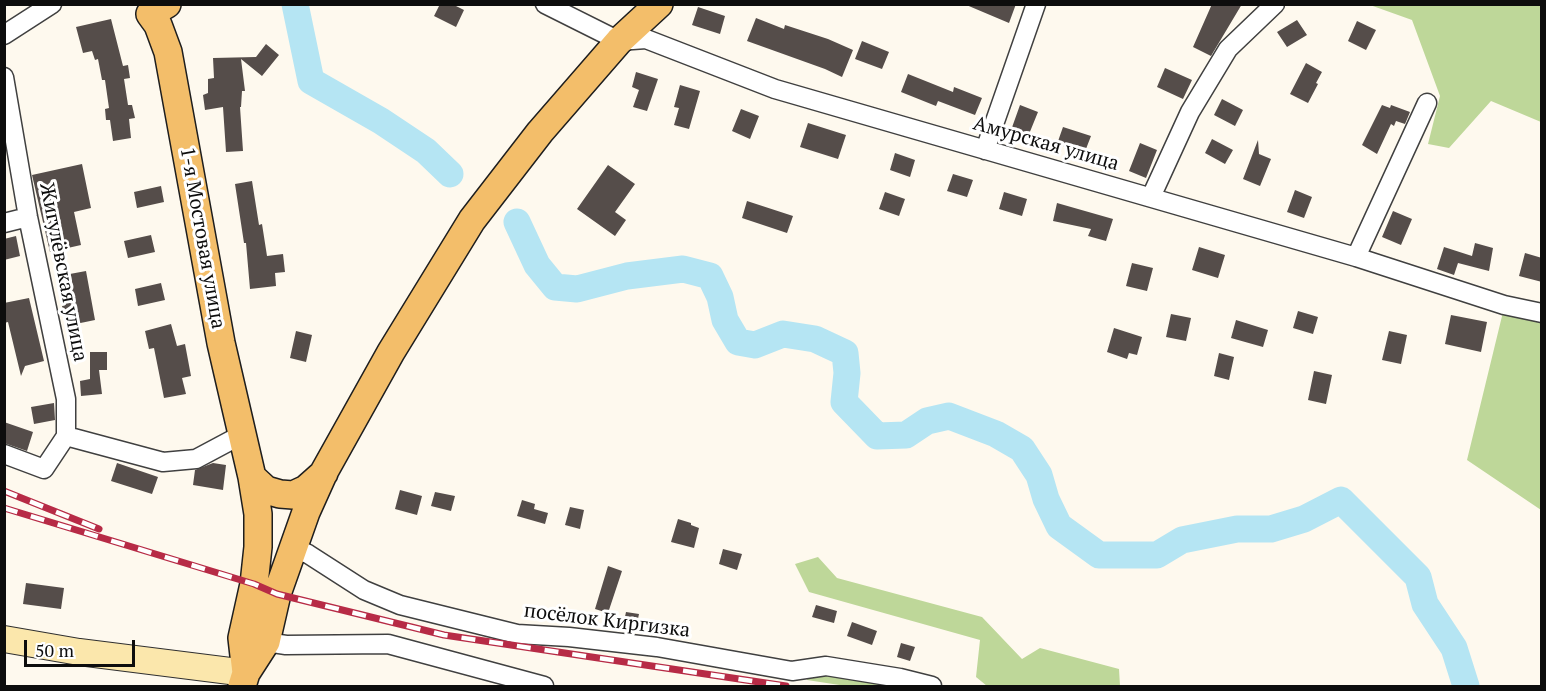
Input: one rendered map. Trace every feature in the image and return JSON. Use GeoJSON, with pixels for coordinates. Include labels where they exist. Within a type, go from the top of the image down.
{"type":"FeatureCollection","features":[{"type":"Feature","properties":{"kind":"main road"},"geometry":{"type":"LineString","coordinates":[[4,639],[244,680],[266,642],[293,547],[324,472],[391,352],[472,220],[540,132],[619,41],[660,4]]}},
{"type":"Feature","properties":{"kind":"main road","name":"1-я Мостовая улица"},"geometry":{"type":"LineString","coordinates":[[153,8],[168,52],[221,343],[252,477],[258,514],[258,547],[254,584],[242,638],[244,680]]}},
{"type":"Feature","properties":{"kind":"main road"},"geometry":{"type":"LineString","coordinates":[[252,477],[266,489],[280,494],[293,495],[306,489],[324,472]]}},
{"type":"Feature","properties":{"kind":"street"},"geometry":{"type":"LineString","coordinates":[[4,35],[52,4]]}},
{"type":"Feature","properties":{"kind":"street","name":"Амурская улица"},"geometry":{"type":"LineString","coordinates":[[545,4],[619,41],[646,39],[775,89],[1356,257],[1504,305],[1542,313]]}},
{"type":"Feature","properties":{"kind":"street"},"geometry":{"type":"LineString","coordinates":[[985,150],[1036,4]]}},
{"type":"Feature","properties":{"kind":"street"},"geometry":{"type":"LineString","coordinates":[[1151,197],[1190,112],[1228,49],[1275,4]]}},
{"type":"Feature","properties":{"kind":"street","name":"Жигулёвская улица"},"geometry":{"type":"LineString","coordinates":[[4,77],[28,217],[66,399],[66,436]]}},
{"type":"Feature","properties":{"kind":"street"},"geometry":{"type":"LineString","coordinates":[[1356,257],[1427,103]]}},
{"type":"Feature","properties":{"kind":"street"},"geometry":{"type":"LineString","coordinates":[[4,223],[28,217]]}},
{"type":"Feature","properties":{"kind":"street"},"geometry":{"type":"LineString","coordinates":[[4,454],[44,469],[66,436],[163,462],[196,459],[242,435]]}},
{"type":"Feature","properties":{"kind":"street","name":"посёлок Киргизка"},"geometry":{"type":"LineString","coordinates":[[293,547],[308,554],[363,590],[400,604],[517,634],[570,637],[657,647],[792,671],[826,666],[900,678],[932,687]]}},
{"type":"Feature","properties":{"kind":"street"},"geometry":{"type":"LineString","coordinates":[[266,642],[286,645],[388,644],[544,687]]}},
{"type":"Feature","properties":{"kind":"green space"},"geometry":{"type":"Polygon","coordinates":[[[1370,5],[1541,5],[1541,122],[1491,101],[1449,148],[1428,144],[1440,96],[1412,20],[1370,5]]]}},
{"type":"Feature","properties":{"kind":"green space"},"geometry":{"type":"Polygon","coordinates":[[[1503,312],[1541,319],[1541,510],[1467,460],[1503,312]]]}},
{"type":"Feature","properties":{"kind":"green space"},"geometry":{"type":"Polygon","coordinates":[[[818,557],[837,578],[982,617],[1022,659],[1040,648],[1119,669],[1120,686],[987,686],[976,677],[980,640],[809,592],[795,564],[818,557]]]}},
{"type":"Feature","properties":{"kind":"green space"},"geometry":{"type":"Polygon","coordinates":[[[809,673],[916,686],[846,686],[807,680],[809,673]]]}},
{"type":"Feature","properties":{"kind":"building"},"geometry":{"type":"Polygon","coordinates":[[[440,4],[452,4],[464,10],[456,27],[434,16],[440,4]]]}},
{"type":"Feature","properties":{"kind":"building"},"geometry":{"type":"Polygon","coordinates":[[[964,4],[1016,4],[1009,23],[964,4]]]}},
{"type":"Feature","properties":{"kind":"building"},"geometry":{"type":"Polygon","coordinates":[[[1212,4],[1242,4],[1211,56],[1193,47],[1212,4]]]}},
{"type":"Feature","properties":{"kind":"building"},"geometry":{"type":"Polygon","coordinates":[[[698,7],[725,16],[720,34],[692,25],[698,7]]]}},
{"type":"Feature","properties":{"kind":"building"},"geometry":{"type":"Polygon","coordinates":[[[756,18],[784,29],[785,25],[828,39],[853,50],[842,77],[747,41],[756,18]]]}},
{"type":"Feature","properties":{"kind":"building"},"geometry":{"type":"Polygon","coordinates":[[[111,19],[123,66],[128,65],[130,78],[124,79],[128,105],[132,105],[135,118],[129,119],[131,138],[113,141],[110,120],[106,120],[105,109],[109,108],[105,80],[102,80],[98,59],[95,60],[92,51],[83,53],[76,27],[111,19]]]}},
{"type":"Feature","properties":{"kind":"building"},"geometry":{"type":"Polygon","coordinates":[[[1297,20],[1307,35],[1287,47],[1277,32],[1297,20]]]}},
{"type":"Feature","properties":{"kind":"building"},"geometry":{"type":"Polygon","coordinates":[[[1357,21],[1376,30],[1366,50],[1348,41],[1357,21]]]}},
{"type":"Feature","properties":{"kind":"building"},"geometry":{"type":"Polygon","coordinates":[[[862,41],[889,52],[882,69],[855,59],[862,41]]]}},
{"type":"Feature","properties":{"kind":"building"},"geometry":{"type":"Polygon","coordinates":[[[266,44],[279,55],[262,76],[241,59],[245,91],[242,91],[240,107],[243,151],[226,152],[223,107],[205,110],[203,95],[208,93],[208,79],[214,78],[213,58],[256,57],[266,44]]]}},
{"type":"Feature","properties":{"kind":"building"},"geometry":{"type":"Polygon","coordinates":[[[1306,63],[1322,72],[1308,103],[1290,94],[1306,63]]]}},
{"type":"Feature","properties":{"kind":"building"},"geometry":{"type":"Polygon","coordinates":[[[1165,68],[1192,80],[1183,99],[1157,87],[1165,68]]]}},
{"type":"Feature","properties":{"kind":"building"},"geometry":{"type":"Polygon","coordinates":[[[636,72],[658,79],[647,111],[633,107],[639,90],[632,87],[636,72]]]}},
{"type":"Feature","properties":{"kind":"building"},"geometry":{"type":"Polygon","coordinates":[[[908,74],[953,92],[954,87],[982,98],[975,115],[938,101],[936,106],[901,92],[908,74]]]}},
{"type":"Feature","properties":{"kind":"building"},"geometry":{"type":"Polygon","coordinates":[[[680,85],[700,91],[689,129],[674,125],[679,108],[674,107],[680,85]]]}},
{"type":"Feature","properties":{"kind":"building"},"geometry":{"type":"Polygon","coordinates":[[[1222,99],[1243,110],[1235,126],[1214,115],[1222,99]]]}},
{"type":"Feature","properties":{"kind":"building"},"geometry":{"type":"Polygon","coordinates":[[[1020,105],[1038,112],[1027,139],[1010,133],[1020,105]]]}},
{"type":"Feature","properties":{"kind":"building"},"geometry":{"type":"Polygon","coordinates":[[[1382,105],[1390,108],[1391,105],[1410,112],[1405,124],[1396,121],[1394,126],[1391,124],[1377,154],[1362,145],[1382,105]]]}},
{"type":"Feature","properties":{"kind":"building"},"geometry":{"type":"Polygon","coordinates":[[[741,109],[759,116],[750,139],[732,131],[741,109]]]}},
{"type":"Feature","properties":{"kind":"building"},"geometry":{"type":"Polygon","coordinates":[[[808,123],[846,135],[838,159],[800,147],[808,123]]]}},
{"type":"Feature","properties":{"kind":"building"},"geometry":{"type":"Polygon","coordinates":[[[1063,127],[1091,136],[1084,154],[1057,144],[1063,127]]]}},
{"type":"Feature","properties":{"kind":"building"},"geometry":{"type":"Polygon","coordinates":[[[1212,139],[1233,150],[1225,164],[1205,153],[1212,139]]]}},
{"type":"Feature","properties":{"kind":"building"},"geometry":{"type":"Polygon","coordinates":[[[1258,140],[1259,154],[1271,159],[1260,186],[1243,179],[1258,140]]]}},
{"type":"Feature","properties":{"kind":"building"},"geometry":{"type":"Polygon","coordinates":[[[1140,143],[1157,150],[1146,178],[1129,171],[1140,143]]]}},
{"type":"Feature","properties":{"kind":"building"},"geometry":{"type":"Polygon","coordinates":[[[895,153],[915,160],[910,177],[890,170],[895,153]]]}},
{"type":"Feature","properties":{"kind":"building"},"geometry":{"type":"Polygon","coordinates":[[[82,164],[91,208],[74,212],[81,245],[50,252],[32,175],[82,164]]]}},
{"type":"Feature","properties":{"kind":"building"},"geometry":{"type":"Polygon","coordinates":[[[608,165],[635,184],[615,212],[626,220],[615,236],[577,209],[608,165]]]}},
{"type":"Feature","properties":{"kind":"building"},"geometry":{"type":"Polygon","coordinates":[[[953,174],[973,180],[967,197],[947,191],[953,174]]]}},
{"type":"Feature","properties":{"kind":"building"},"geometry":{"type":"Polygon","coordinates":[[[252,181],[267,256],[283,254],[285,272],[275,273],[276,286],[250,289],[246,243],[244,243],[235,184],[252,181]]]}},
{"type":"Feature","properties":{"kind":"building"},"geometry":{"type":"Polygon","coordinates":[[[161,186],[164,202],[137,208],[134,192],[161,186]]]}},
{"type":"Feature","properties":{"kind":"building"},"geometry":{"type":"Polygon","coordinates":[[[1295,190],[1312,197],[1304,218],[1287,212],[1295,190]]]}},
{"type":"Feature","properties":{"kind":"building"},"geometry":{"type":"Polygon","coordinates":[[[885,192],[905,199],[899,216],[879,209],[885,192]]]}},
{"type":"Feature","properties":{"kind":"building"},"geometry":{"type":"Polygon","coordinates":[[[1004,192],[1027,199],[1022,216],[999,209],[1004,192]]]}},
{"type":"Feature","properties":{"kind":"building"},"geometry":{"type":"Polygon","coordinates":[[[747,201],[793,216],[787,233],[742,218],[747,201]]]}},
{"type":"Feature","properties":{"kind":"building"},"geometry":{"type":"Polygon","coordinates":[[[1057,203],[1113,219],[1106,241],[1088,236],[1091,229],[1053,221],[1057,203]]]}},
{"type":"Feature","properties":{"kind":"building"},"geometry":{"type":"Polygon","coordinates":[[[1393,211],[1412,219],[1401,245],[1382,237],[1393,211]]]}},
{"type":"Feature","properties":{"kind":"building"},"geometry":{"type":"Polygon","coordinates":[[[151,235],[155,252],[128,258],[124,241],[151,235]]]}},
{"type":"Feature","properties":{"kind":"building"},"geometry":{"type":"Polygon","coordinates":[[[16,236],[20,256],[4,260],[4,239],[16,236]]]}},
{"type":"Feature","properties":{"kind":"building"},"geometry":{"type":"Polygon","coordinates":[[[1475,243],[1493,248],[1489,271],[1458,263],[1454,275],[1437,269],[1444,247],[1472,256],[1475,243]]]}},
{"type":"Feature","properties":{"kind":"building"},"geometry":{"type":"Polygon","coordinates":[[[1199,247],[1225,255],[1218,278],[1192,270],[1199,247]]]}},
{"type":"Feature","properties":{"kind":"building"},"geometry":{"type":"Polygon","coordinates":[[[1525,253],[1542,258],[1542,282],[1519,276],[1525,253]]]}},
{"type":"Feature","properties":{"kind":"building"},"geometry":{"type":"Polygon","coordinates":[[[1132,263],[1153,268],[1147,291],[1126,286],[1132,263]]]}},
{"type":"Feature","properties":{"kind":"building"},"geometry":{"type":"Polygon","coordinates":[[[86,271],[95,320],[66,326],[62,306],[65,305],[59,276],[86,271]]]}},
{"type":"Feature","properties":{"kind":"building"},"geometry":{"type":"Polygon","coordinates":[[[161,283],[165,300],[138,306],[135,289],[161,283]]]}},
{"type":"Feature","properties":{"kind":"building"},"geometry":{"type":"Polygon","coordinates":[[[29,298],[44,361],[25,366],[21,376],[8,322],[4,323],[4,303],[29,298]]]}},
{"type":"Feature","properties":{"kind":"building"},"geometry":{"type":"Polygon","coordinates":[[[1298,311],[1318,317],[1313,334],[1293,328],[1298,311]]]}},
{"type":"Feature","properties":{"kind":"building"},"geometry":{"type":"Polygon","coordinates":[[[1171,314],[1191,318],[1186,341],[1166,337],[1171,314]]]}},
{"type":"Feature","properties":{"kind":"building"},"geometry":{"type":"Polygon","coordinates":[[[1451,315],[1487,322],[1481,352],[1445,344],[1451,315]]]}},
{"type":"Feature","properties":{"kind":"building"},"geometry":{"type":"Polygon","coordinates":[[[1236,320],[1268,330],[1263,347],[1231,338],[1236,320]]]}},
{"type":"Feature","properties":{"kind":"building"},"geometry":{"type":"Polygon","coordinates":[[[171,324],[177,346],[185,344],[191,376],[182,378],[186,394],[164,398],[154,348],[149,349],[145,331],[171,324]]]}},
{"type":"Feature","properties":{"kind":"building"},"geometry":{"type":"Polygon","coordinates":[[[1114,328],[1142,337],[1137,355],[1129,353],[1127,359],[1107,352],[1114,328]]]}},
{"type":"Feature","properties":{"kind":"building"},"geometry":{"type":"Polygon","coordinates":[[[296,331],[312,335],[306,362],[290,358],[296,331]]]}},
{"type":"Feature","properties":{"kind":"building"},"geometry":{"type":"Polygon","coordinates":[[[1389,331],[1407,335],[1401,364],[1382,360],[1389,331]]]}},
{"type":"Feature","properties":{"kind":"building"},"geometry":{"type":"Polygon","coordinates":[[[90,352],[107,352],[107,370],[99,370],[102,394],[81,396],[80,381],[90,379],[90,352]]]}},
{"type":"Feature","properties":{"kind":"building"},"geometry":{"type":"Polygon","coordinates":[[[1219,353],[1234,357],[1229,380],[1214,376],[1219,353]]]}},
{"type":"Feature","properties":{"kind":"building"},"geometry":{"type":"Polygon","coordinates":[[[1314,371],[1332,375],[1326,404],[1308,400],[1314,371]]]}},
{"type":"Feature","properties":{"kind":"building"},"geometry":{"type":"Polygon","coordinates":[[[54,403],[55,420],[34,424],[31,407],[54,403]]]}},
{"type":"Feature","properties":{"kind":"building"},"geometry":{"type":"Polygon","coordinates":[[[4,422],[33,432],[27,451],[4,443],[4,422]]]}},
{"type":"Feature","properties":{"kind":"building"},"geometry":{"type":"Polygon","coordinates":[[[117,463],[158,477],[152,494],[111,481],[117,463]]]}},
{"type":"Feature","properties":{"kind":"building"},"geometry":{"type":"Polygon","coordinates":[[[213,463],[226,465],[223,490],[193,485],[195,470],[213,463]]]}},
{"type":"Feature","properties":{"kind":"building"},"geometry":{"type":"Polygon","coordinates":[[[400,490],[422,496],[417,515],[395,509],[400,490]]]}},
{"type":"Feature","properties":{"kind":"building"},"geometry":{"type":"Polygon","coordinates":[[[435,492],[455,496],[451,511],[431,506],[435,492]]]}},
{"type":"Feature","properties":{"kind":"building"},"geometry":{"type":"Polygon","coordinates":[[[522,500],[535,504],[534,509],[548,513],[545,524],[517,516],[522,500]]]}},
{"type":"Feature","properties":{"kind":"building"},"geometry":{"type":"Polygon","coordinates":[[[570,507],[584,510],[580,529],[565,525],[570,507]]]}},
{"type":"Feature","properties":{"kind":"building"},"geometry":{"type":"Polygon","coordinates":[[[678,519],[699,528],[694,548],[671,542],[678,519]]]}},
{"type":"Feature","properties":{"kind":"building"},"geometry":{"type":"Polygon","coordinates":[[[723,549],[742,554],[737,570],[719,564],[723,549]]]}},
{"type":"Feature","properties":{"kind":"building"},"geometry":{"type":"Polygon","coordinates":[[[608,566],[622,571],[608,613],[595,609],[608,566]]]}},
{"type":"Feature","properties":{"kind":"building"},"geometry":{"type":"Polygon","coordinates":[[[26,583],[64,588],[61,609],[23,604],[26,583]]]}},
{"type":"Feature","properties":{"kind":"building"},"geometry":{"type":"Polygon","coordinates":[[[816,605],[837,611],[834,623],[812,617],[816,605]]]}},
{"type":"Feature","properties":{"kind":"building"},"geometry":{"type":"Polygon","coordinates":[[[626,612],[639,614],[636,628],[623,626],[626,612]]]}},
{"type":"Feature","properties":{"kind":"building"},"geometry":{"type":"Polygon","coordinates":[[[852,622],[877,631],[872,645],[847,636],[852,622]]]}},
{"type":"Feature","properties":{"kind":"building"},"geometry":{"type":"Polygon","coordinates":[[[901,643],[915,647],[910,661],[897,657],[901,643]]]}},
{"type":"Feature","properties":{"kind":"waterway"},"geometry":{"type":"LineString","coordinates":[[295,4],[311,81],[381,121],[426,151],[450,174]]}},
{"type":"Feature","properties":{"kind":"waterway"},"geometry":{"type":"LineString","coordinates":[[517,222],[537,265],[555,287],[577,289],[627,276],[683,269],[710,276],[720,297],[725,320],[738,342],[755,345],[783,334],[815,339],[845,353],[847,373],[844,402],[877,436],[906,435],[927,421],[949,416],[996,434],[1022,449],[1039,475],[1046,499],[1059,526],[1099,555],[1157,555],[1182,540],[1237,529],[1271,529],[1304,519],[1341,500],[1418,577],[1425,604],[1454,648],[1466,686]]}},
{"type":"Feature","properties":{"kind":"railway"},"geometry":{"type":"LineString","coordinates":[[4,491],[99,529]]}},
{"type":"Feature","properties":{"kind":"railway"},"geometry":{"type":"LineString","coordinates":[[4,508],[254,584],[277,594],[444,635],[786,686]]}}]}
